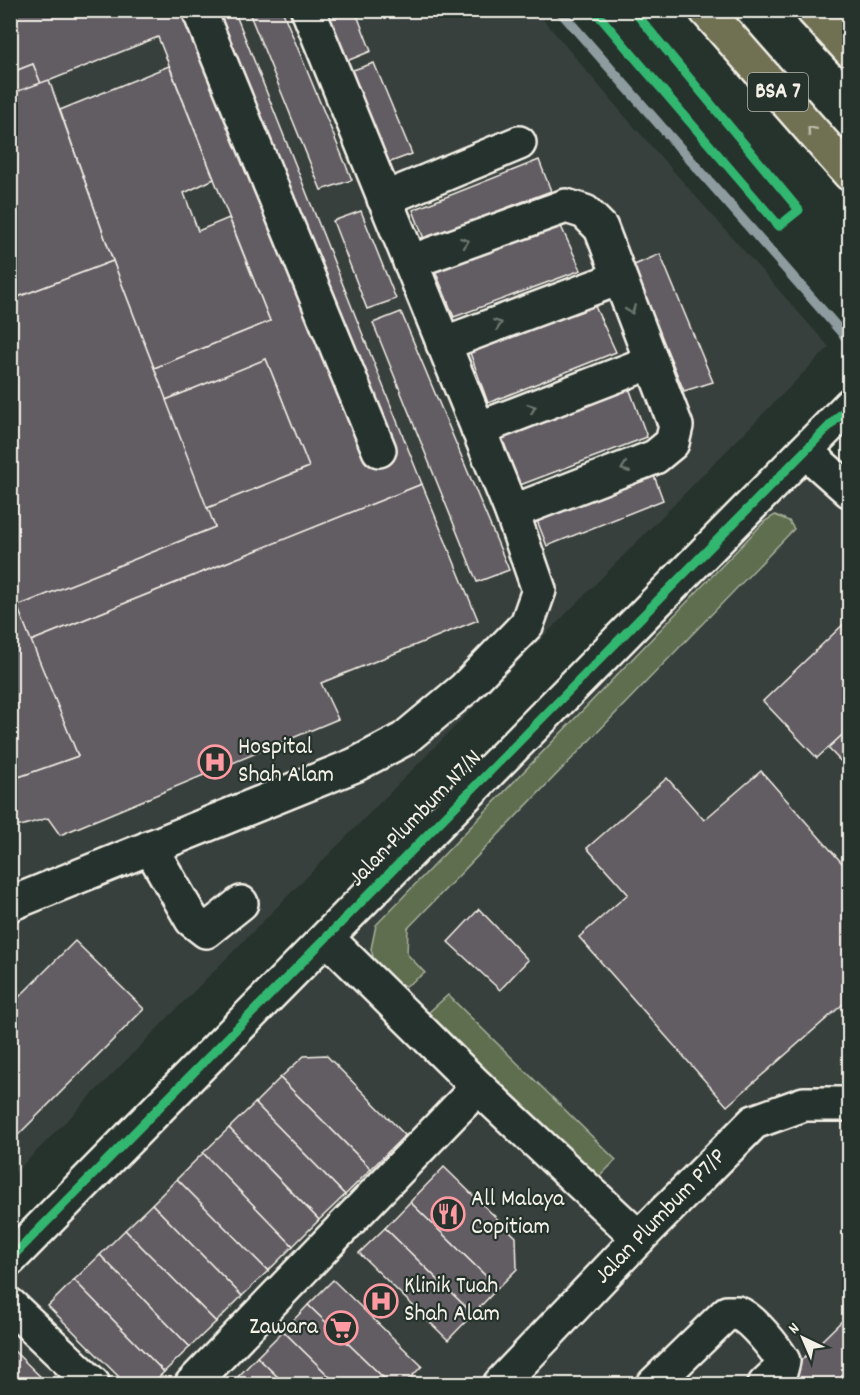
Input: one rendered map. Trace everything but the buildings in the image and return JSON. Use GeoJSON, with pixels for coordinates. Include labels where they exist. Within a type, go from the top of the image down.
{"type":"FeatureCollection","features":[{"type":"Feature","properties":{"kind":"main road","name":"BSA 7"},"geometry":{"type":"LineString","coordinates":[[706,10],[849,174]]}},
{"type":"Feature","properties":{"kind":"main road"},"geometry":{"type":"LineString","coordinates":[[813,10],[849,50]]}},
{"type":"Feature","properties":{"kind":"street"},"geometry":{"type":"LineString","coordinates":[[199,10],[379,450]]}},
{"type":"Feature","properties":{"kind":"street"},"geometry":{"type":"LineString","coordinates":[[10,903],[355,765],[404,739],[464,689],[527,624],[539,590],[512,512],[308,10]]}},
{"type":"Feature","properties":{"kind":"street"},"geometry":{"type":"LineString","coordinates":[[384,199],[519,142]]}},
{"type":"Feature","properties":{"kind":"street"},"geometry":{"type":"LineString","coordinates":[[410,262],[566,206],[585,212],[600,228],[676,426],[672,443],[655,457],[512,512]]}},
{"type":"Feature","properties":{"kind":"street"},"geometry":{"type":"LineString","coordinates":[[443,344],[619,278]]}},
{"type":"Feature","properties":{"kind":"street"},"geometry":{"type":"LineString","coordinates":[[478,429],[651,363]]}},
{"type":"Feature","properties":{"kind":"street","name":"Jalan Plumbum N7/N"},"geometry":{"type":"LineString","coordinates":[[12,1253],[327,938],[849,405]]}},
{"type":"Feature","properties":{"kind":"street"},"geometry":{"type":"LineString","coordinates":[[805,451],[849,491]]}},
{"type":"Feature","properties":{"kind":"street"},"geometry":{"type":"LineString","coordinates":[[150,847],[192,920],[206,931],[241,903]]}},
{"type":"Feature","properties":{"kind":"street"},"geometry":{"type":"LineString","coordinates":[[327,938],[478,1087],[639,1238]]}},
{"type":"Feature","properties":{"kind":"street"},"geometry":{"type":"LineString","coordinates":[[192,1384],[478,1087]]}},
{"type":"Feature","properties":{"kind":"street","name":"Jalan Plumbum P7/P"},"geometry":{"type":"LineString","coordinates":[[500,1384],[639,1238],[754,1122],[804,1104],[849,1104]]}},
{"type":"Feature","properties":{"kind":"street"},"geometry":{"type":"LineString","coordinates":[[10,1305],[93,1384]]}},
{"type":"Feature","properties":{"kind":"street"},"geometry":{"type":"LineString","coordinates":[[654,1384],[727,1313],[738,1314],[751,1323],[783,1361],[782,1369],[765,1384]]}},
{"type":"Feature","properties":{"kind":"shaded area","name":"Hospital Shah Alam"},"geometry":{"type":"Polygon","coordinates":[[[11,11],[536,11],[622,113],[829,347],[11,1177],[11,11]]]}},
{"type":"Feature","properties":{"kind":"shaded area"},"geometry":{"type":"Polygon","coordinates":[[[808,470],[849,507],[849,1384],[11,1384],[11,1277],[808,470]]]}},
{"type":"Feature","properties":{"kind":"green space"},"geometry":{"type":"Polygon","coordinates":[[[775,515],[789,521],[794,529],[408,928],[407,954],[425,973],[406,986],[391,982],[375,964],[371,949],[376,925],[765,521],[775,515]]]}},
{"type":"Feature","properties":{"kind":"green space"},"geometry":{"type":"Polygon","coordinates":[[[448,995],[616,1160],[598,1178],[428,1013],[448,995]]]}},
{"type":"Feature","properties":{"kind":"waterway"},"geometry":{"type":"LineString","coordinates":[[559,10],[850,342]]}},
{"type":"Feature","properties":{"kind":"cycle path"},"geometry":{"type":"LineString","coordinates":[[594,10],[779,226],[799,210],[633,10]]}},
{"type":"Feature","properties":{"kind":"cycle path"},"geometry":{"type":"LineString","coordinates":[[10,1259],[850,405]]}},
{"type":"Feature","properties":{"kind":"place","name":"Hospital Shah Alam"},"geometry":{"type":"Point","coordinates":[215,762]}},
{"type":"Feature","properties":{"kind":"place","name":"All Malaya Copitiam"},"geometry":{"type":"Point","coordinates":[448,1214]}},
{"type":"Feature","properties":{"kind":"place","name":"Klinik Tuah Shah Alam"},"geometry":{"type":"Point","coordinates":[381,1301]}},
{"type":"Feature","properties":{"kind":"place","name":"Zawara"},"geometry":{"type":"Point","coordinates":[341,1328]}}]}
